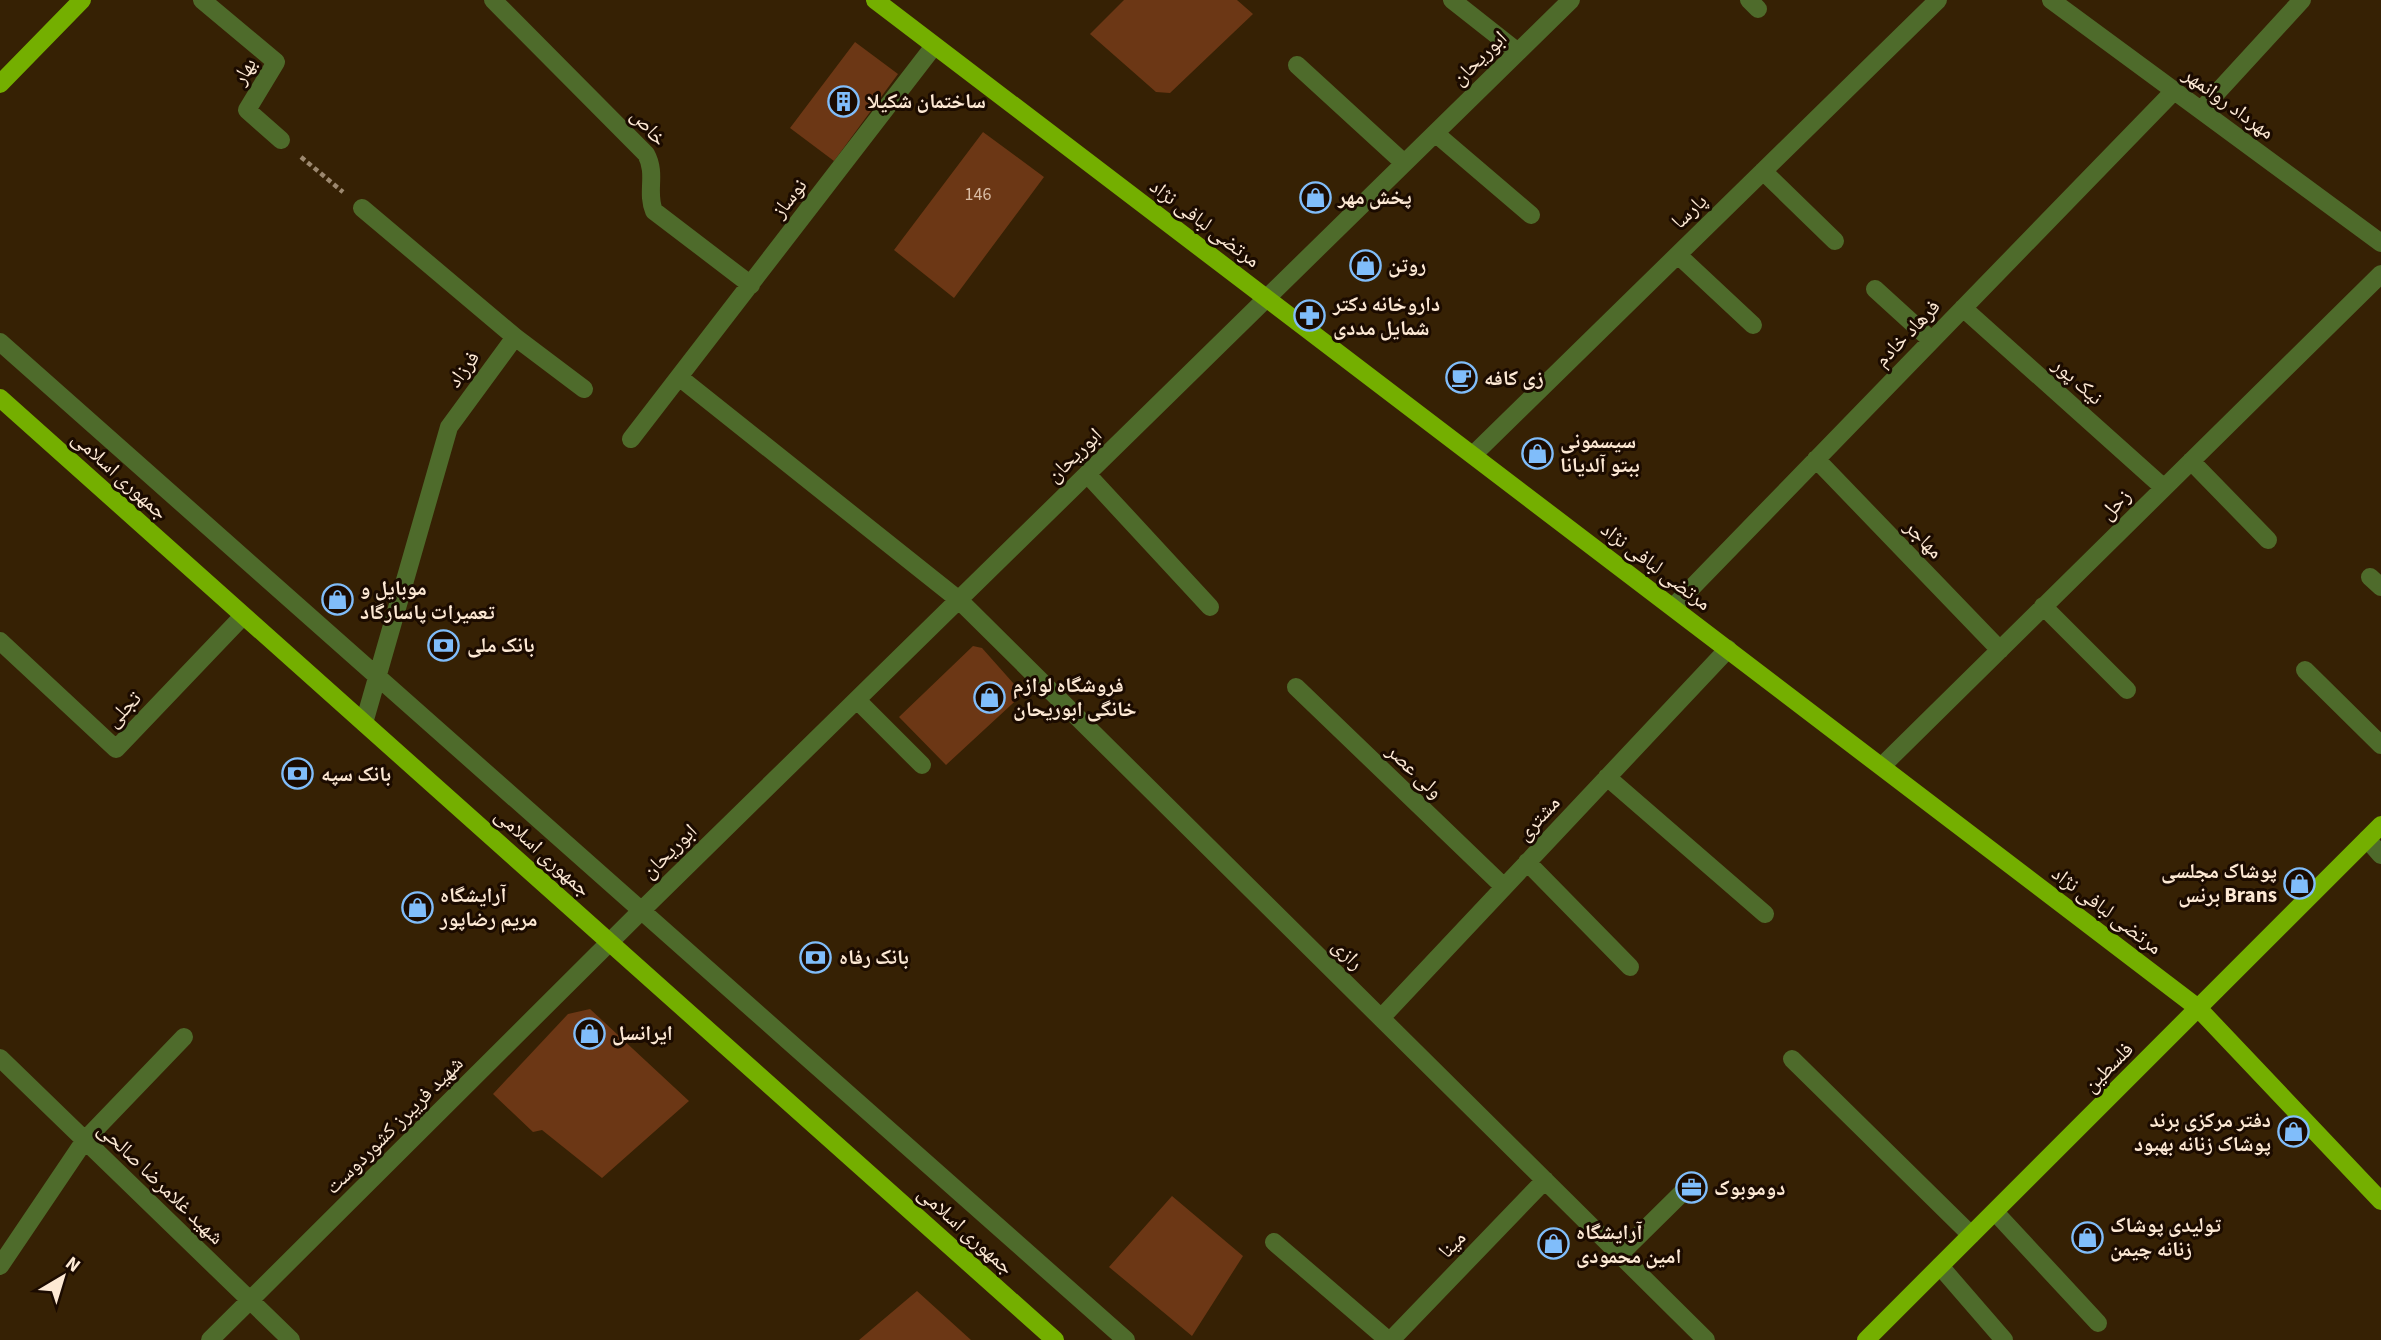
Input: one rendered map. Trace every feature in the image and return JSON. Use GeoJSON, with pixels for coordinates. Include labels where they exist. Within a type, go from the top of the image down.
{"type":"FeatureCollection","features":[{"type":"Feature","properties":{"kind":"main road"},"geometry":{"type":"LineString","coordinates":[[0,84],[82,0]]}},
{"type":"Feature","properties":{"kind":"main road","name":"مرتضی لبافی نژاد"},"geometry":{"type":"LineString","coordinates":[[874,0],[2198,1008],[2381,1201]]}},
{"type":"Feature","properties":{"kind":"main road","name":"جمهوری اسلامی"},"geometry":{"type":"LineString","coordinates":[[0,398],[1055,1340]]}},
{"type":"Feature","properties":{"kind":"main road","name":"فلسطین"},"geometry":{"type":"LineString","coordinates":[[1866,1340],[2381,825]]}},
{"type":"Feature","properties":{"kind":"street","name":"بهار"},"geometry":{"type":"LineString","coordinates":[[202,0],[276,62],[247,110],[281,140]]}},
{"type":"Feature","properties":{"kind":"street","name":"خاص"},"geometry":{"type":"LineString","coordinates":[[493,0],[646,154],[652,164],[654,211],[751,285]]}},
{"type":"Feature","properties":{"kind":"street"},"geometry":{"type":"LineString","coordinates":[[1452,0],[1518,51]]}},
{"type":"Feature","properties":{"kind":"street","name":"ابوریحان"},"geometry":{"type":"LineString","coordinates":[[610,942],[1571,0]]}},
{"type":"Feature","properties":{"kind":"street","name":"پارسا"},"geometry":{"type":"LineString","coordinates":[[1473,455],[1938,0]]}},
{"type":"Feature","properties":{"kind":"street","name":"مهرداد روانمهر"},"geometry":{"type":"LineString","coordinates":[[2051,0],[2381,243]]}},
{"type":"Feature","properties":{"kind":"street"},"geometry":{"type":"LineString","coordinates":[[2201,110],[2302,0]]}},
{"type":"Feature","properties":{"kind":"street","name":"نوساز"},"geometry":{"type":"LineString","coordinates":[[631,439],[934,46]]}},
{"type":"Feature","properties":{"kind":"street"},"geometry":{"type":"LineString","coordinates":[[1297,65],[1404,163]]}},
{"type":"Feature","properties":{"kind":"street","name":"فرهاد خادم"},"geometry":{"type":"LineString","coordinates":[[1673,607],[2174,91]]}},
{"type":"Feature","properties":{"kind":"street"},"geometry":{"type":"LineString","coordinates":[[1435,133],[1531,215]]}},
{"type":"Feature","properties":{"kind":"street"},"geometry":{"type":"LineString","coordinates":[[1763,171],[1835,240]]}},
{"type":"Feature","properties":{"kind":"street"},"geometry":{"type":"LineString","coordinates":[[362,208],[515,337],[584,389]]}},
{"type":"Feature","properties":{"kind":"street"},"geometry":{"type":"LineString","coordinates":[[1678,255],[1753,325]]}},
{"type":"Feature","properties":{"kind":"street","name":"زحل"},"geometry":{"type":"LineString","coordinates":[[1882,766],[2381,274]]}},
{"type":"Feature","properties":{"kind":"street"},"geometry":{"type":"LineString","coordinates":[[1875,289],[1931,340]]}},
{"type":"Feature","properties":{"kind":"street","name":"نیک پور"},"geometry":{"type":"LineString","coordinates":[[1963,308],[2164,488]]}},
{"type":"Feature","properties":{"kind":"street","name":"فرزاد"},"geometry":{"type":"LineString","coordinates":[[364,723],[449,427],[515,337]]}},
{"type":"Feature","properties":{"kind":"street"},"geometry":{"type":"LineString","coordinates":[[0,342],[1126,1340]]}},
{"type":"Feature","properties":{"kind":"street"},"geometry":{"type":"LineString","coordinates":[[679,377],[959,600]]}},
{"type":"Feature","properties":{"kind":"street","name":"مهاجر"},"geometry":{"type":"LineString","coordinates":[[1816,459],[2000,650]]}},
{"type":"Feature","properties":{"kind":"street"},"geometry":{"type":"LineString","coordinates":[[2191,461],[2268,540]]}},
{"type":"Feature","properties":{"kind":"street"},"geometry":{"type":"LineString","coordinates":[[1087,474],[1210,607]]}},
{"type":"Feature","properties":{"kind":"street","name":"رازی"},"geometry":{"type":"LineString","coordinates":[[959,600],[1706,1340]]}},
{"type":"Feature","properties":{"kind":"street"},"geometry":{"type":"LineString","coordinates":[[2043,606],[2127,690]]}},
{"type":"Feature","properties":{"kind":"street","name":"تجلی"},"geometry":{"type":"LineString","coordinates":[[0,640],[116,749],[243,616]]}},
{"type":"Feature","properties":{"kind":"street","name":"مشتری"},"geometry":{"type":"LineString","coordinates":[[1381,1018],[1728,649]]}},
{"type":"Feature","properties":{"kind":"street"},"geometry":{"type":"LineString","coordinates":[[2305,670],[2381,745]]}},
{"type":"Feature","properties":{"kind":"street","name":"ولی عصر"},"geometry":{"type":"LineString","coordinates":[[1296,687],[1503,887]]}},
{"type":"Feature","properties":{"kind":"street"},"geometry":{"type":"LineString","coordinates":[[857,700],[922,765]]}},
{"type":"Feature","properties":{"kind":"street"},"geometry":{"type":"LineString","coordinates":[[1607,777],[1765,914]]}},
{"type":"Feature","properties":{"kind":"street"},"geometry":{"type":"LineString","coordinates":[[2367,839],[2381,855]]}},
{"type":"Feature","properties":{"kind":"street"},"geometry":{"type":"LineString","coordinates":[[1527,862],[1630,967]]}},
{"type":"Feature","properties":{"kind":"street","name":"شهید فریبرز کشوردوست"},"geometry":{"type":"LineString","coordinates":[[210,1340],[610,942]]}},
{"type":"Feature","properties":{"kind":"street"},"geometry":{"type":"LineString","coordinates":[[0,1266],[85,1140],[184,1037]]}},
{"type":"Feature","properties":{"kind":"street","name":"شهید غلامرضا صالحی"},"geometry":{"type":"LineString","coordinates":[[0,1058],[290,1340]]}},
{"type":"Feature","properties":{"kind":"street"},"geometry":{"type":"LineString","coordinates":[[1792,1059],[1972,1235]]}},
{"type":"Feature","properties":{"kind":"street","name":"مینا"},"geometry":{"type":"LineString","coordinates":[[1274,1242],[1390,1340],[1545,1180]]}},
{"type":"Feature","properties":{"kind":"street"},"geometry":{"type":"LineString","coordinates":[[1620,1254],[1691,1184]]}},
{"type":"Feature","properties":{"kind":"street"},"geometry":{"type":"LineString","coordinates":[[1995,1212],[2098,1323]]}},
{"type":"Feature","properties":{"kind":"street"},"geometry":{"type":"LineString","coordinates":[[1940,1266],[2004,1340]]}},
{"type":"Feature","properties":{"kind":"path"},"geometry":{"type":"LineString","coordinates":[[281,140],[362,208]]}},
{"type":"Feature","properties":{"kind":"building"},"geometry":{"type":"Polygon","coordinates":[[[1124,0],[1237,0],[1253,14],[1170,93],[1156,92],[1090,34],[1124,0]]]}},
{"type":"Feature","properties":{"kind":"building","name":"ساختمان شکیلا"},"geometry":{"type":"Polygon","coordinates":[[[855,42],[898,74],[834,161],[790,128],[855,42]]]}},
{"type":"Feature","properties":{"kind":"building"},"geometry":{"type":"Polygon","coordinates":[[[983,132],[1044,177],[954,298],[894,250],[983,132]]]}},
{"type":"Feature","properties":{"kind":"building"},"geometry":{"type":"Polygon","coordinates":[[[973,646],[982,648],[1023,694],[946,765],[899,717],[973,646]]]}},
{"type":"Feature","properties":{"kind":"building"},"geometry":{"type":"Polygon","coordinates":[[[590,1009],[689,1101],[602,1178],[542,1130],[533,1132],[493,1094],[568,1014],[590,1009]]]}},
{"type":"Feature","properties":{"kind":"building"},"geometry":{"type":"Polygon","coordinates":[[[1172,1196],[1243,1256],[1192,1336],[1109,1267],[1172,1196]]]}},
{"type":"Feature","properties":{"kind":"building"},"geometry":{"type":"Polygon","coordinates":[[[917,1291],[971,1340],[859,1340],[917,1291]]]}},
{"type":"Feature","properties":{"kind":"place","name":"ساختمان شکیلا"},"geometry":{"type":"Point","coordinates":[844,101]}},
{"type":"Feature","properties":{"kind":"place","name":"پخش مهر"},"geometry":{"type":"Point","coordinates":[1315,197]}},
{"type":"Feature","properties":{"kind":"place","name":"روتن"},"geometry":{"type":"Point","coordinates":[1365,265]}},
{"type":"Feature","properties":{"kind":"place","name":"داروخانه دکتر شمایل مددی"},"geometry":{"type":"Point","coordinates":[1310,316]}},
{"type":"Feature","properties":{"kind":"place","name":"زی کافه"},"geometry":{"type":"Point","coordinates":[1461,378]}},
{"type":"Feature","properties":{"kind":"place","name":"سیسمونی ببتو آلدیانا"},"geometry":{"type":"Point","coordinates":[1537,453]}},
{"type":"Feature","properties":{"kind":"place","name":"موبایل و تعمیرات پاسارگاد"},"geometry":{"type":"Point","coordinates":[337,600]}},
{"type":"Feature","properties":{"kind":"place","name":"بانک ملی"},"geometry":{"type":"Point","coordinates":[444,645]}},
{"type":"Feature","properties":{"kind":"place","name":"فروشگاه لوازم خانگی ابوریحان"},"geometry":{"type":"Point","coordinates":[990,697]}},
{"type":"Feature","properties":{"kind":"place","name":"بانک سپه"},"geometry":{"type":"Point","coordinates":[298,774]}},
{"type":"Feature","properties":{"kind":"place","name":"پوشاک مجلسی برنس Brans"},"geometry":{"type":"Point","coordinates":[2300,883]}},
{"type":"Feature","properties":{"kind":"place","name":"آرایشگاه مریم رضاپور"},"geometry":{"type":"Point","coordinates":[417,907]}},
{"type":"Feature","properties":{"kind":"place","name":"بانک رفاه"},"geometry":{"type":"Point","coordinates":[816,957]}},
{"type":"Feature","properties":{"kind":"place","name":"ایرانسل"},"geometry":{"type":"Point","coordinates":[589,1033]}},
{"type":"Feature","properties":{"kind":"place","name":"دفتر مرکزی برند پوشاک زنانه بهبود"},"geometry":{"type":"Point","coordinates":[2294,1132]}},
{"type":"Feature","properties":{"kind":"place","name":"دوموبوک"},"geometry":{"type":"Point","coordinates":[1691,1188]}},
{"type":"Feature","properties":{"kind":"place","name":"تولیدی پوشاک زنانه چیمن"},"geometry":{"type":"Point","coordinates":[2087,1237]}},
{"type":"Feature","properties":{"kind":"place","name":"آرایشگاه امین محمودی"},"geometry":{"type":"Point","coordinates":[1553,1244]}}]}
